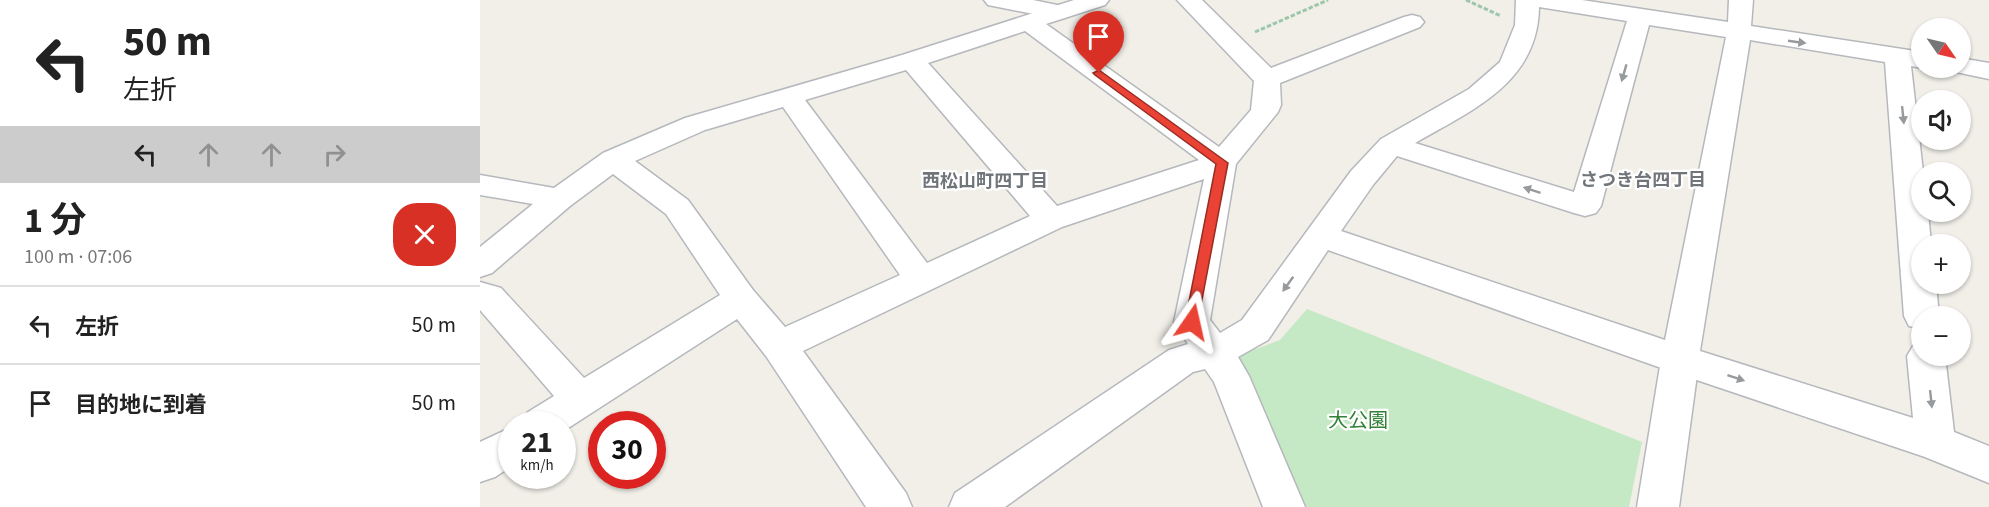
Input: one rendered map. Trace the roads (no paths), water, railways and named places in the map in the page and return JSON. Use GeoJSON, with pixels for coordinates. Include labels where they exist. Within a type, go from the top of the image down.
{"type":"FeatureCollection","features":[{"type":"Feature","properties":{"kind":"street"},"geometry":{"type":"LineString","coordinates":[[996,0],[1059,12]]}},
{"type":"Feature","properties":{"kind":"street"},"geometry":{"type":"LineString","coordinates":[[480,265],[559,199],[613,160],[695,124],[911,60],[1097,0]]}},
{"type":"Feature","properties":{"kind":"street"},"geometry":{"type":"LineString","coordinates":[[1189,0],[1267,79],[1267,105],[1264,112],[1222,163],[1192,322],[1216,352],[1230,376],[1284,507]]}},
{"type":"Feature","properties":{"kind":"street"},"geometry":{"type":"LineString","coordinates":[[1537,0],[1909,58],[1922,306]]}},
{"type":"Feature","properties":{"kind":"street"},"geometry":{"type":"LineString","coordinates":[[1658,507],[1680,360],[1739,33],[1741,0]]}},
{"type":"Feature","properties":{"kind":"street"},"geometry":{"type":"LineString","coordinates":[[970,507],[1182,360],[1216,352],[1255,330],[1362,178],[1391,145],[1478,95],[1511,65],[1528,13]]}},
{"type":"Feature","properties":{"kind":"street"},"geometry":{"type":"LineString","coordinates":[[1391,145],[1585,206],[1640,16]]}},
{"type":"Feature","properties":{"kind":"street"},"geometry":{"type":"LineString","coordinates":[[1028,22],[1222,163]]}},
{"type":"Feature","properties":{"kind":"street"},"geometry":{"type":"LineString","coordinates":[[1267,79],[1412,22]]}},
{"type":"Feature","properties":{"kind":"street"},"geometry":{"type":"LineString","coordinates":[[911,60],[1051,219]]}},
{"type":"Feature","properties":{"kind":"street"},"geometry":{"type":"LineString","coordinates":[[1971,68],[1989,71]]}},
{"type":"Feature","properties":{"kind":"street"},"geometry":{"type":"LineString","coordinates":[[789,96],[921,280]]}},
{"type":"Feature","properties":{"kind":"street"},"geometry":{"type":"LineString","coordinates":[[613,160],[677,207],[741,299],[779,346],[891,507]]}},
{"type":"Feature","properties":{"kind":"street"},"geometry":{"type":"LineString","coordinates":[[779,346],[1051,219],[1222,163]]}},
{"type":"Feature","properties":{"kind":"street"},"geometry":{"type":"LineString","coordinates":[[480,185],[559,199]]}},
{"type":"Feature","properties":{"kind":"street"},"geometry":{"type":"LineString","coordinates":[[1322,236],[1680,360],[1935,443],[1989,465]]}},
{"type":"Feature","properties":{"kind":"street"},"geometry":{"type":"LineString","coordinates":[[480,295],[489,297],[580,400]]}},
{"type":"Feature","properties":{"kind":"street"},"geometry":{"type":"LineString","coordinates":[[563,411],[741,299]]}},
{"type":"Feature","properties":{"kind":"street"},"geometry":{"type":"LineString","coordinates":[[1927,366],[1935,443]]}},
{"type":"Feature","properties":{"kind":"street"},"geometry":{"type":"LineString","coordinates":[[480,464],[498,453]]}},
{"type":"Feature","properties":{"kind":"district","name":"さつき台四丁目"},"geometry":{"type":"Point","coordinates":[1643,180]}},
{"type":"Feature","properties":{"kind":"district","name":"西松山町四丁目"},"geometry":{"type":"Point","coordinates":[985,181]}},
{"type":"Feature","properties":{"kind":"park label","name":"大公園"},"geometry":{"type":"Point","coordinates":[1358,421]}}]}
